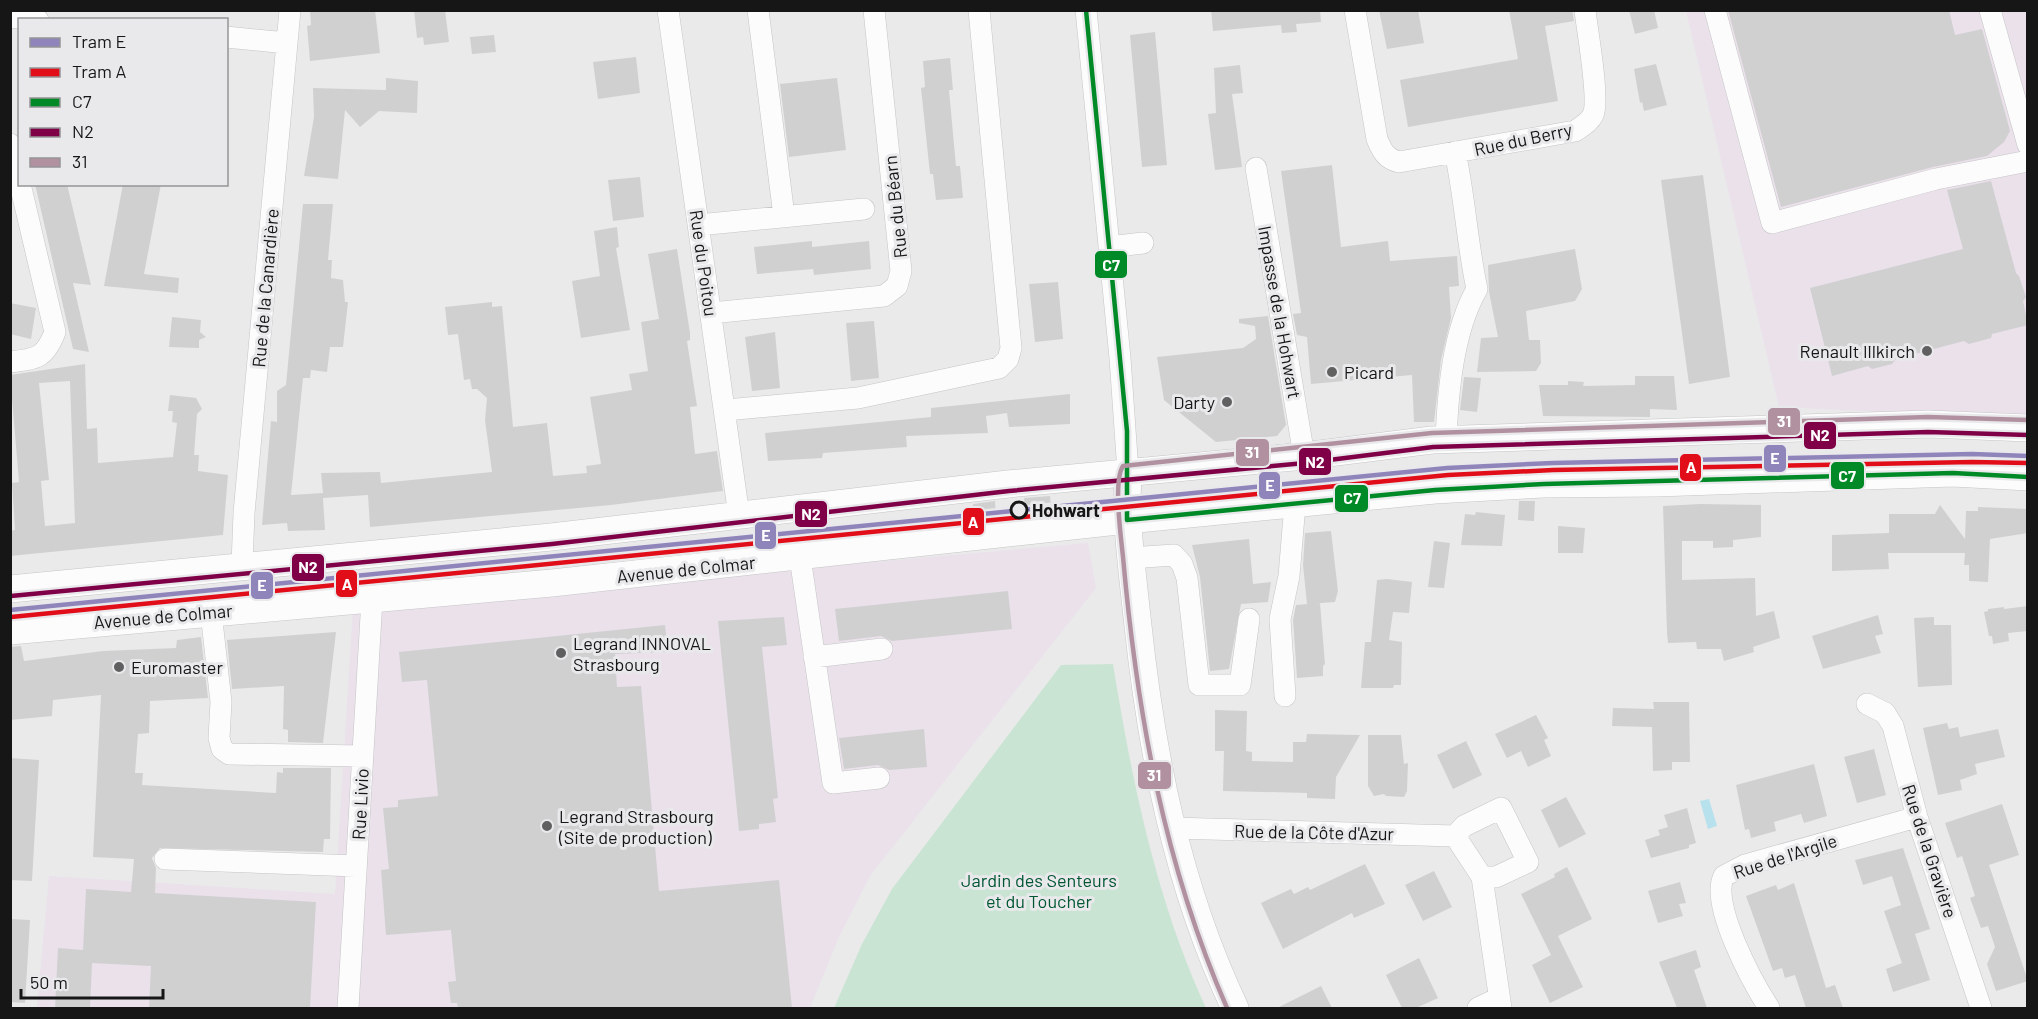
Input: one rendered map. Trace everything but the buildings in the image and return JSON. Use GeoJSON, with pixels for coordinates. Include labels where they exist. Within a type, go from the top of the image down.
{"type":"FeatureCollection","features":[{"type":"Feature","properties":{"kind":"main road"},"geometry":{"type":"LineString","coordinates":[[10,589],[528,539],[1446,439],[1928,424],[2028,428]]}},
{"type":"Feature","properties":{"kind":"main road"},"geometry":{"type":"LineString","coordinates":[[1128,472],[1127,520],[1130,558],[1155,755],[1172,828],[1190,890],[1220,977],[1235,1008]]}},
{"type":"Feature","properties":{"kind":"main road","name":"Avenue de Colmar"},"geometry":{"type":"LineString","coordinates":[[10,631],[372,599],[800,557],[1127,520],[1435,490],[1544,484],[1657,483],[1953,472],[2028,477]]}},
{"type":"Feature","properties":{"kind":"main road","name":"Avenue de Colmar"},"geometry":{"type":"LineString","coordinates":[[242,565],[244,609]]}},
{"type":"Feature","properties":{"kind":"street","name":"Rue de la Canardière"},"geometry":{"type":"LineString","coordinates":[[242,565],[244,513],[290,10]]}},
{"type":"Feature","properties":{"kind":"street","name":"Rue du Poitou"},"geometry":{"type":"LineString","coordinates":[[668,10],[726,410],[739,516]]}},
{"type":"Feature","properties":{"kind":"street"},"geometry":{"type":"LineString","coordinates":[[758,10],[784,216]]}},
{"type":"Feature","properties":{"kind":"street","name":"Rue du Béarn"},"geometry":{"type":"LineString","coordinates":[[711,313],[884,296],[897,286],[901,271],[874,10]]}},
{"type":"Feature","properties":{"kind":"street"},"geometry":{"type":"LineString","coordinates":[[726,410],[858,398],[999,368],[1008,359],[1011,348],[979,10]]}},
{"type":"Feature","properties":{"kind":"street"},"geometry":{"type":"LineString","coordinates":[[1086,10],[1126,420],[1128,472]]}},
{"type":"Feature","properties":{"kind":"street","name":"Rue du Berry"},"geometry":{"type":"LineString","coordinates":[[1355,10],[1377,140],[1383,152],[1391,160],[1399,162],[1575,131],[1586,124],[1593,115],[1595,100],[1585,10]]}},
{"type":"Feature","properties":{"kind":"street"},"geometry":{"type":"LineString","coordinates":[[1714,10],[1772,223],[1936,179],[2028,161]]}},
{"type":"Feature","properties":{"kind":"street"},"geometry":{"type":"LineString","coordinates":[[1990,10],[2028,145]]}},
{"type":"Feature","properties":{"kind":"street"},"geometry":{"type":"LineString","coordinates":[[228,37],[287,43]]}},
{"type":"Feature","properties":{"kind":"street"},"geometry":{"type":"LineString","coordinates":[[10,144],[18,176]]}},
{"type":"Feature","properties":{"kind":"street"},"geometry":{"type":"LineString","coordinates":[[1446,439],[1457,350],[1469,303],[1477,289],[1467,245],[1464,191],[1455,153]]}},
{"type":"Feature","properties":{"kind":"street","name":"Impasse de la Hohwart"},"geometry":{"type":"LineString","coordinates":[[1256,168],[1304,456]]}},
{"type":"Feature","properties":{"kind":"street"},"geometry":{"type":"LineString","coordinates":[[10,362],[33,360],[41,355],[48,350],[55,332],[20,186]]}},
{"type":"Feature","properties":{"kind":"street"},"geometry":{"type":"LineString","coordinates":[[699,225],[864,210]]}},
{"type":"Feature","properties":{"kind":"street"},"geometry":{"type":"LineString","coordinates":[[1109,247],[1143,243]]}},
{"type":"Feature","properties":{"kind":"street"},"geometry":{"type":"LineString","coordinates":[[1285,696],[1280,619],[1289,576],[1294,504]]}},
{"type":"Feature","properties":{"kind":"street"},"geometry":{"type":"LineString","coordinates":[[1130,558],[1174,555],[1182,564],[1187,578],[1199,685],[1240,685],[1249,619]]}},
{"type":"Feature","properties":{"kind":"street"},"geometry":{"type":"LineString","coordinates":[[800,557],[833,783],[879,778]]}},
{"type":"Feature","properties":{"kind":"street","name":"Rue Livio"},"geometry":{"type":"LineString","coordinates":[[348,1008],[372,599]]}},
{"type":"Feature","properties":{"kind":"street"},"geometry":{"type":"LineString","coordinates":[[211,612],[221,702],[219,738],[222,749],[229,754],[363,756]]}},
{"type":"Feature","properties":{"kind":"street"},"geometry":{"type":"LineString","coordinates":[[814,657],[882,649]]}},
{"type":"Feature","properties":{"kind":"street","name":"Rue de la Gravière"},"geometry":{"type":"LineString","coordinates":[[1867,704],[1885,713],[1893,726],[1917,817],[1981,1008]]}},
{"type":"Feature","properties":{"kind":"street"},"geometry":{"type":"LineString","coordinates":[[1478,1008],[1500,1003],[1482,878],[1455,836],[1464,826],[1501,808],[1528,862],[1496,877],[1482,878]]}},
{"type":"Feature","properties":{"kind":"street","name":"Rue de l'Argile"},"geometry":{"type":"LineString","coordinates":[[1769,1008],[1743,960],[1724,910],[1719,888],[1724,876],[1745,865],[1917,817]]}},
{"type":"Feature","properties":{"kind":"street","name":"Rue de la Côte d'Azur"},"geometry":{"type":"LineString","coordinates":[[1172,828],[1455,836]]}},
{"type":"Feature","properties":{"kind":"street"},"geometry":{"type":"LineString","coordinates":[[165,858],[356,866]]}},
{"type":"Feature","properties":{"kind":"shaded area"},"geometry":{"type":"Polygon","coordinates":[[[1686,11],[2027,11],[2027,419],[1779,407],[1686,11]]]}},
{"type":"Feature","properties":{"kind":"shaded area"},"geometry":{"type":"Polygon","coordinates":[[[1088,543],[1096,588],[870,876],[839,937],[810,1008],[37,1008],[49,876],[335,894],[353,608],[1088,543]]]}},
{"type":"Feature","properties":{"kind":"green space","name":"Jardin des Senteurs et du Toucher"},"geometry":{"type":"Polygon","coordinates":[[[1113,664],[1148,839],[1173,925],[1206,1008],[834,1008],[862,944],[892,889],[1061,665],[1113,664]]]}},
{"type":"Feature","properties":{"kind":"water"},"geometry":{"type":"Polygon","coordinates":[[[1709,799],[1717,826],[1708,829],[1700,801],[1709,799]]]}},
{"type":"Feature","properties":{"kind":"tram line","name":"E"},"geometry":{"type":"LineString","coordinates":[[10,610],[1447,468],[1553,463],[1972,454],[2028,456]]}},
{"type":"Feature","properties":{"kind":"tram line","name":"A"},"geometry":{"type":"LineString","coordinates":[[11,617],[1448,475],[1553,470],[1972,462],[2028,463]]}},
{"type":"Feature","properties":{"kind":"transit line","name":"C7"},"geometry":{"type":"LineString","coordinates":[[1086,10],[1127,431],[1127,520]]}},
{"type":"Feature","properties":{"kind":"transit line","name":"31"},"geometry":{"type":"LineString","coordinates":[[1227,1008],[1186,899],[1170,843],[1145,730],[1136,673],[1119,523],[1118,484],[1123,466],[1432,433],[1928,417],[2028,420]]}},
{"type":"Feature","properties":{"kind":"transit line","name":"N2"},"geometry":{"type":"LineString","coordinates":[[11,596],[552,544],[1009,491],[1305,463],[1433,447],[1928,432],[2028,435]]}},
{"type":"Feature","properties":{"kind":"transit line","name":"C7"},"geometry":{"type":"LineString","coordinates":[[1127,520],[1435,490],[1544,484],[1953,473],[2028,477]]}},
{"type":"Feature","properties":{"kind":"place","name":"Renault Illkirch"},"geometry":{"type":"Point","coordinates":[1927,351]}},
{"type":"Feature","properties":{"kind":"place","name":"Picard"},"geometry":{"type":"Point","coordinates":[1332,372]}},
{"type":"Feature","properties":{"kind":"place","name":"Darty"},"geometry":{"type":"Point","coordinates":[1227,402]}},
{"type":"Feature","properties":{"kind":"place","name":"Hohwart"},"geometry":{"type":"Point","coordinates":[1019,510]}},
{"type":"Feature","properties":{"kind":"place","name":"Legrand INNOVAL Strasbourg"},"geometry":{"type":"Point","coordinates":[561,653]}},
{"type":"Feature","properties":{"kind":"place","name":"Euromaster"},"geometry":{"type":"Point","coordinates":[119,667]}},
{"type":"Feature","properties":{"kind":"place","name":"Legrand Strasbourg (Site de production)"},"geometry":{"type":"Point","coordinates":[547,826]}}]}
